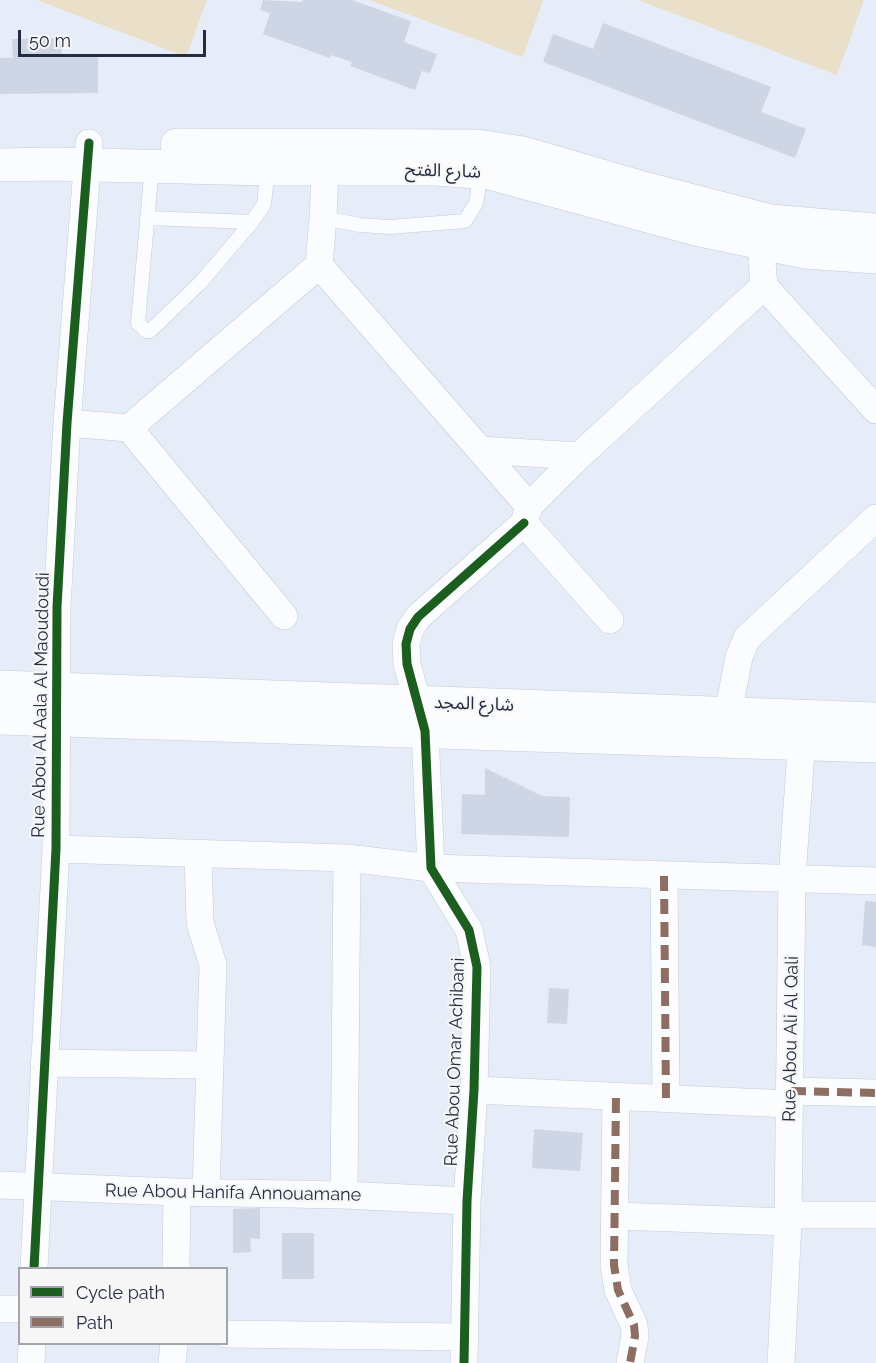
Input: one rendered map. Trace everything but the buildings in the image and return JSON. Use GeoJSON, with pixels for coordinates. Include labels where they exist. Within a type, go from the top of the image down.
{"type":"FeatureCollection","features":[{"type":"Feature","properties":{"kind":"street","name":"شارع الفتح"},"geometry":{"type":"LineString","coordinates":[[0,144],[88,154],[152,166],[267,157]]}},
{"type":"Feature","properties":{"kind":"street","name":"شارع الفتح"},"geometry":{"type":"LineString","coordinates":[[0,165],[88,154],[326,157],[477,146],[523,153],[587,186],[674,224],[768,233],[876,230]]}},
{"type":"Feature","properties":{"kind":"street","name":"Rue Abou Al Aala Al Maoudoudi"},"geometry":{"type":"LineString","coordinates":[[34,1267],[56,849],[57,607],[67,423],[82,257],[88,154]]}},
{"type":"Feature","properties":{"kind":"street","name":"شارع الفتح"},"geometry":{"type":"LineString","coordinates":[[326,157],[435,170],[482,172],[526,182],[587,186]]}},
{"type":"Feature","properties":{"kind":"street"},"geometry":{"type":"LineString","coordinates":[[67,423],[129,428],[319,265],[326,157]]}},
{"type":"Feature","properties":{"kind":"street","name":"شارع الفتح"},"geometry":{"type":"LineString","coordinates":[[768,233],[806,252],[876,257]]}},
{"type":"Feature","properties":{"kind":"street"},"geometry":{"type":"LineString","coordinates":[[768,233],[762,262],[764,286],[876,410]]}},
{"type":"Feature","properties":{"kind":"street"},"geometry":{"type":"LineString","coordinates":[[319,265],[480,450],[526,515],[610,620]]}},
{"type":"Feature","properties":{"kind":"street","name":"Rue Abou Omar Achibani"},"geometry":{"type":"LineString","coordinates":[[464,1350],[467,1201],[474,1090],[477,967],[469,930],[431,868],[421,717],[407,664],[406,645],[410,629],[430,605],[526,515],[579,456],[764,286]]}},
{"type":"Feature","properties":{"kind":"street"},"geometry":{"type":"LineString","coordinates":[[129,428],[284,616]]}},
{"type":"Feature","properties":{"kind":"street"},"geometry":{"type":"LineString","coordinates":[[480,450],[579,456]]}},
{"type":"Feature","properties":{"kind":"street"},"geometry":{"type":"LineString","coordinates":[[728,714],[739,657],[747,638],[875,520]]}},
{"type":"Feature","properties":{"kind":"street","name":"شارع المجد"},"geometry":{"type":"LineString","coordinates":[[0,687],[57,704],[802,730],[876,719]]}},
{"type":"Feature","properties":{"kind":"street","name":"شارع المجد"},"geometry":{"type":"LineString","coordinates":[[0,718],[57,704]]}},
{"type":"Feature","properties":{"kind":"street","name":"شارع المجد"},"geometry":{"type":"LineString","coordinates":[[421,717],[728,714],[876,746]]}},
{"type":"Feature","properties":{"kind":"street","name":"Rue Abou Ali Al Qali"},"geometry":{"type":"LineString","coordinates":[[781,1363],[788,1219],[792,877],[802,730]]}},
{"type":"Feature","properties":{"kind":"street"},"geometry":{"type":"LineString","coordinates":[[56,849],[347,858],[431,868],[876,881]]}},
{"type":"Feature","properties":{"kind":"street"},"geometry":{"type":"LineString","coordinates":[[198,854],[200,923],[213,965],[209,1065],[210,1128],[206,1192]]}},
{"type":"Feature","properties":{"kind":"street"},"geometry":{"type":"LineString","coordinates":[[345,1195],[347,858]]}},
{"type":"Feature","properties":{"kind":"street"},"geometry":{"type":"LineString","coordinates":[[664,876],[666,1098]]}},
{"type":"Feature","properties":{"kind":"street"},"geometry":{"type":"LineString","coordinates":[[44,1063],[209,1065]]}},
{"type":"Feature","properties":{"kind":"street","name":"Rue Abou Omar Achibani"},"geometry":{"type":"LineString","coordinates":[[474,1090],[616,1098],[790,1098],[876,1093]]}},
{"type":"Feature","properties":{"kind":"street"},"geometry":{"type":"LineString","coordinates":[[616,1098],[615,1265],[621,1296],[634,1325],[635,1336],[630,1363]]}},
{"type":"Feature","properties":{"kind":"street","name":"Rue Abou Hanifa Annouamane"},"geometry":{"type":"LineString","coordinates":[[0,1185],[177,1192],[345,1195],[467,1201]]}},
{"type":"Feature","properties":{"kind":"street"},"geometry":{"type":"LineString","coordinates":[[176,1267],[177,1192]]}},
{"type":"Feature","properties":{"kind":"street"},"geometry":{"type":"LineString","coordinates":[[615,1216],[788,1219],[876,1215]]}},
{"type":"Feature","properties":{"kind":"street"},"geometry":{"type":"LineString","coordinates":[[0,1309],[18,1309]]}},
{"type":"Feature","properties":{"kind":"street"},"geometry":{"type":"LineString","coordinates":[[228,1334],[464,1350]]}},
{"type":"Feature","properties":{"kind":"street"},"geometry":{"type":"LineString","coordinates":[[31,1363],[32,1345]]}},
{"type":"Feature","properties":{"kind":"street"},"geometry":{"type":"LineString","coordinates":[[172,1363],[174,1345]]}},
{"type":"Feature","properties":{"kind":"lane"},"geometry":{"type":"LineString","coordinates":[[152,166],[138,323],[146,331],[150,331],[201,282],[252,222],[264,204],[267,157]]}},
{"type":"Feature","properties":{"kind":"lane"},"geometry":{"type":"LineString","coordinates":[[323,218],[390,228],[465,222],[476,202],[482,172]]}},
{"type":"Feature","properties":{"kind":"lane"},"geometry":{"type":"LineString","coordinates":[[147,218],[252,222]]}},
{"type":"Feature","properties":{"kind":"shaded area"},"geometry":{"type":"Polygon","coordinates":[[[37,0],[207,0],[186,57],[37,0]]]}},
{"type":"Feature","properties":{"kind":"shaded area"},"geometry":{"type":"Polygon","coordinates":[[[369,0],[543,0],[523,57],[369,0]]]}},
{"type":"Feature","properties":{"kind":"shaded area"},"geometry":{"type":"Polygon","coordinates":[[[638,0],[864,0],[837,75],[638,0]]]}},
{"type":"Feature","properties":{"kind":"marked path"},"geometry":{"type":"LineString","coordinates":[[664,876],[666,1098]]}},
{"type":"Feature","properties":{"kind":"marked path"},"geometry":{"type":"LineString","coordinates":[[791,1091],[876,1093]]}},
{"type":"Feature","properties":{"kind":"marked path"},"geometry":{"type":"LineString","coordinates":[[616,1098],[614,1265],[618,1290],[634,1325],[635,1336],[630,1363]]}},
{"type":"Feature","properties":{"kind":"cycle path"},"geometry":{"type":"LineString","coordinates":[[34,1267],[56,849],[57,607],[67,423],[89,143]]}},
{"type":"Feature","properties":{"kind":"cycle path"},"geometry":{"type":"LineString","coordinates":[[464,1363],[467,1201],[474,1090],[477,967],[469,930],[431,868],[425,731],[407,664],[406,644],[410,629],[418,617],[524,523]]}}]}
